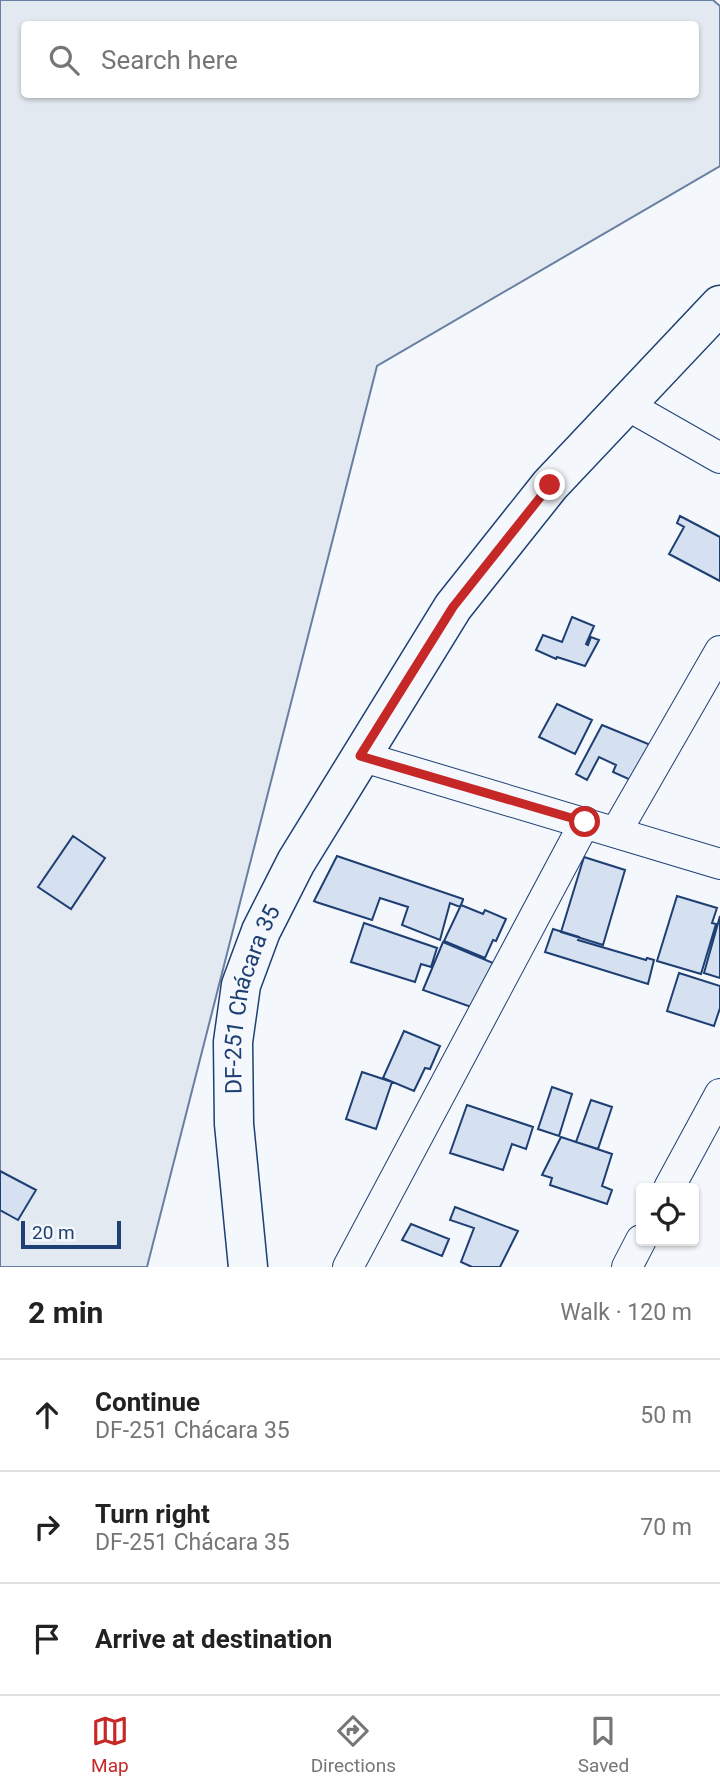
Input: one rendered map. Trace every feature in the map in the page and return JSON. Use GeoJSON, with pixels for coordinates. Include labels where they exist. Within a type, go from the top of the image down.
{"type":"FeatureCollection","features":[{"type":"Feature","properties":{"kind":"street","name":"DF-251 Chácara 35"},"geometry":{"type":"LineString","coordinates":[[247,1267],[234,1124],[233,1042],[241,985],[261,932],[296,862],[453,607],[550,485],[720,305]]}},
{"type":"Feature","properties":{"kind":"street"},"geometry":{"type":"LineString","coordinates":[[627,405],[720,458]]}},
{"type":"Feature","properties":{"kind":"street"},"geometry":{"type":"LineString","coordinates":[[616,832],[720,651]]}},
{"type":"Feature","properties":{"kind":"street"},"geometry":{"type":"LineString","coordinates":[[360,756],[720,864]]}},
{"type":"Feature","properties":{"kind":"street"},"geometry":{"type":"LineString","coordinates":[[348,1267],[585,822]]}},
{"type":"Feature","properties":{"kind":"street"},"geometry":{"type":"LineString","coordinates":[[672,1183],[720,1094]]}},
{"type":"Feature","properties":{"kind":"street"},"geometry":{"type":"LineString","coordinates":[[627,1267],[638,1246]]}},
{"type":"Feature","properties":{"kind":"shaded area"},"geometry":{"type":"Polygon","coordinates":[[[0,0],[713,0],[720,6],[720,166],[377,366],[147,1267],[0,1267],[0,0]]]}},
{"type":"Feature","properties":{"kind":"building"},"geometry":{"type":"Polygon","coordinates":[[[680,516],[720,537],[720,581],[669,554],[684,527],[677,523],[680,516]]]}},
{"type":"Feature","properties":{"kind":"building"},"geometry":{"type":"Polygon","coordinates":[[[572,617],[594,626],[586,644],[588,645],[591,637],[599,640],[585,666],[557,657],[556,659],[536,650],[543,635],[562,642],[572,617]]]}},
{"type":"Feature","properties":{"kind":"building"},"geometry":{"type":"Polygon","coordinates":[[[557,704],[592,720],[575,754],[539,737],[557,704]]]}},
{"type":"Feature","properties":{"kind":"building"},"geometry":{"type":"Polygon","coordinates":[[[602,725],[653,746],[633,781],[613,772],[616,765],[599,757],[587,780],[576,774],[602,725]]]}},
{"type":"Feature","properties":{"kind":"building"},"geometry":{"type":"Polygon","coordinates":[[[73,836],[105,858],[71,909],[38,887],[73,836]]]}},
{"type":"Feature","properties":{"kind":"building"},"geometry":{"type":"Polygon","coordinates":[[[337,856],[463,900],[460,907],[450,903],[440,940],[402,925],[408,907],[380,898],[372,920],[316,902],[314,901],[337,856]]]}},
{"type":"Feature","properties":{"kind":"building"},"geometry":{"type":"Polygon","coordinates":[[[584,857],[625,870],[603,945],[561,932],[584,857]]]}},
{"type":"Feature","properties":{"kind":"building"},"geometry":{"type":"Polygon","coordinates":[[[677,896],[717,908],[712,923],[716,924],[701,974],[657,961],[677,896]]]}},
{"type":"Feature","properties":{"kind":"building"},"geometry":{"type":"Polygon","coordinates":[[[461,905],[483,914],[485,910],[506,919],[485,958],[444,941],[461,905]]]}},
{"type":"Feature","properties":{"kind":"building"},"geometry":{"type":"Polygon","coordinates":[[[720,916],[720,978],[704,973],[720,916]]]}},
{"type":"Feature","properties":{"kind":"building"},"geometry":{"type":"Polygon","coordinates":[[[364,923],[437,948],[431,967],[421,964],[415,982],[351,962],[364,923]]]}},
{"type":"Feature","properties":{"kind":"building"},"geometry":{"type":"Polygon","coordinates":[[[553,929],[579,937],[578,940],[654,960],[648,984],[545,952],[553,929]]]}},
{"type":"Feature","properties":{"kind":"building"},"geometry":{"type":"Polygon","coordinates":[[[443,942],[493,963],[474,1008],[423,990],[443,942]]]}},
{"type":"Feature","properties":{"kind":"building"},"geometry":{"type":"Polygon","coordinates":[[[679,973],[720,986],[720,1008],[714,1026],[667,1011],[679,973]]]}},
{"type":"Feature","properties":{"kind":"building"},"geometry":{"type":"Polygon","coordinates":[[[404,1031],[440,1046],[430,1069],[425,1068],[414,1091],[383,1078],[404,1031]]]}},
{"type":"Feature","properties":{"kind":"building"},"geometry":{"type":"Polygon","coordinates":[[[362,1072],[392,1082],[376,1129],[346,1119],[362,1072]]]}},
{"type":"Feature","properties":{"kind":"building"},"geometry":{"type":"Polygon","coordinates":[[[552,1087],[572,1094],[559,1136],[538,1129],[552,1087]]]}},
{"type":"Feature","properties":{"kind":"building"},"geometry":{"type":"Polygon","coordinates":[[[591,1100],[612,1107],[598,1149],[576,1142],[591,1100]]]}},
{"type":"Feature","properties":{"kind":"building"},"geometry":{"type":"Polygon","coordinates":[[[467,1105],[533,1127],[526,1149],[512,1144],[503,1170],[450,1153],[467,1105]]]}},
{"type":"Feature","properties":{"kind":"building"},"geometry":{"type":"Polygon","coordinates":[[[561,1137],[612,1154],[602,1186],[612,1190],[607,1204],[550,1185],[552,1178],[542,1175],[561,1137]]]}},
{"type":"Feature","properties":{"kind":"building"},"geometry":{"type":"Polygon","coordinates":[[[0,1171],[36,1190],[18,1220],[0,1210],[0,1171]]]}},
{"type":"Feature","properties":{"kind":"building"},"geometry":{"type":"Polygon","coordinates":[[[455,1207],[518,1231],[500,1267],[472,1267],[461,1262],[474,1228],[450,1220],[455,1207]]]}},
{"type":"Feature","properties":{"kind":"building"},"geometry":{"type":"Polygon","coordinates":[[[411,1224],[449,1239],[442,1256],[402,1240],[411,1224]]]}},
{"type":"Feature","properties":{"kind":"route"},"geometry":{"type":"LineString","coordinates":[[550,485],[453,607],[360,756],[585,822]]}}]}
